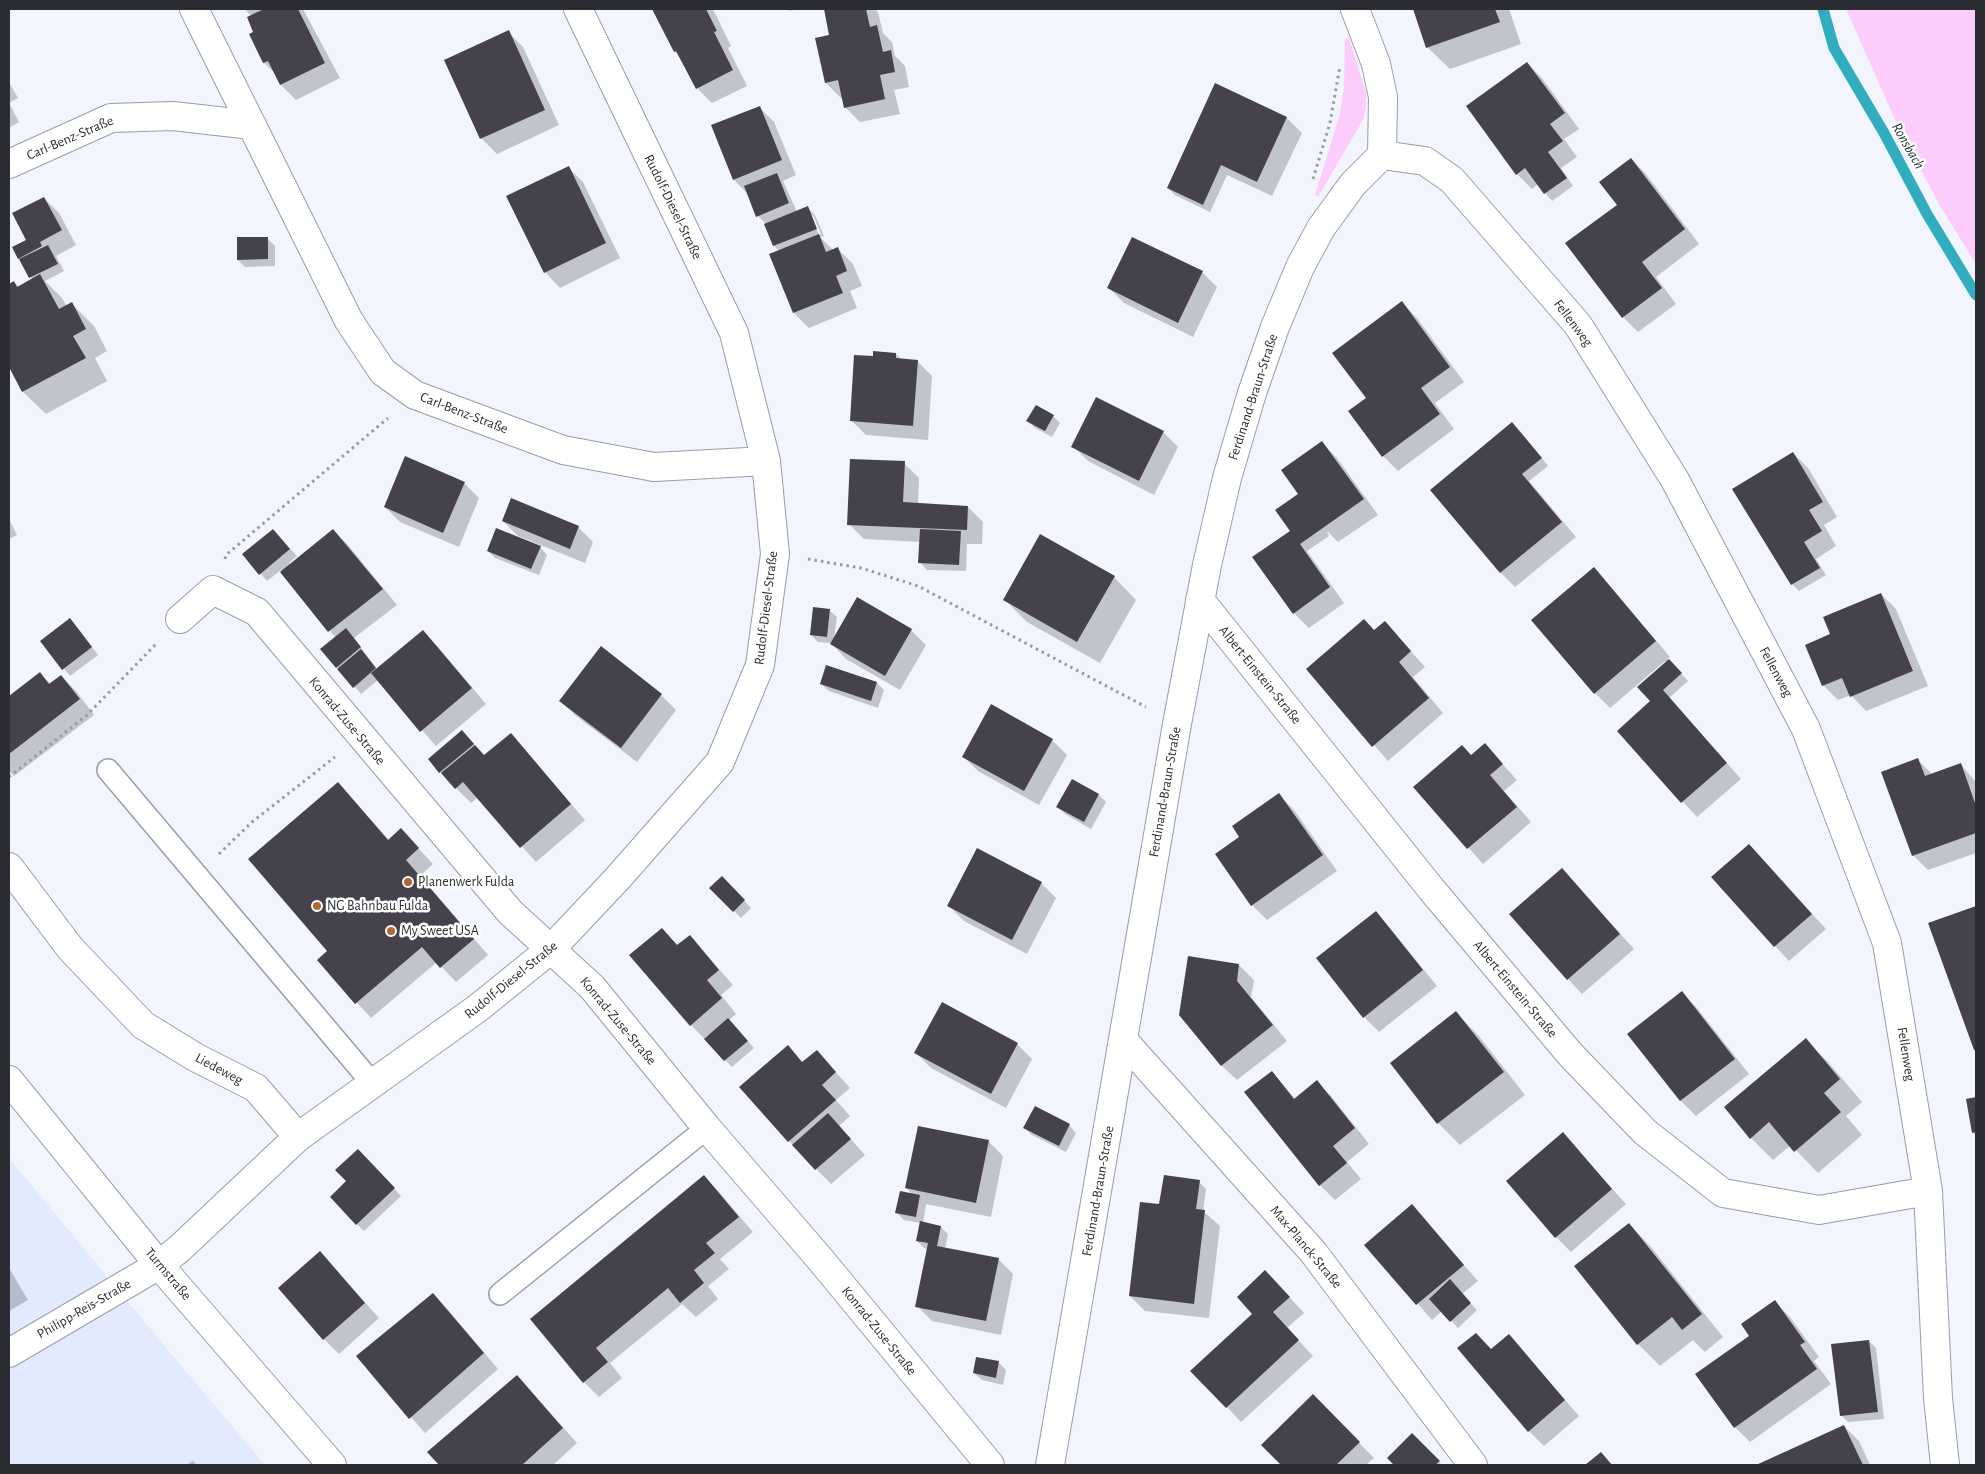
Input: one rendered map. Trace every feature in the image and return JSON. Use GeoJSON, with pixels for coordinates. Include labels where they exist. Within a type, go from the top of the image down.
{"type":"FeatureCollection","features":[{"type":"Feature","properties":{"kind":"street","name":"Carl-Benz-Straße"},"geometry":{"type":"LineString","coordinates":[[194,9],[349,321],[383,372],[415,395],[563,450],[654,467],[766,460]]}},
{"type":"Feature","properties":{"kind":"street","name":"Rudolf-Diesel-Straße"},"geometry":{"type":"LineString","coordinates":[[298,1137],[478,1008],[551,950],[720,762],[760,665],[776,554],[766,460],[734,333],[578,9]]}},
{"type":"Feature","properties":{"kind":"street"},"geometry":{"type":"LineString","coordinates":[[1355,9],[1376,64],[1381,89],[1382,155]]}},
{"type":"Feature","properties":{"kind":"street","name":"Carl-Benz-Straße"},"geometry":{"type":"LineString","coordinates":[[9,164],[111,118],[173,116],[252,125]]}},
{"type":"Feature","properties":{"kind":"street","name":"Ferdinand-Braun-Straße"},"geometry":{"type":"LineString","coordinates":[[1050,1465],[1124,1041],[1168,771],[1200,600],[1227,478],[1252,394],[1279,318],[1300,267],[1321,228],[1353,184],[1382,155]]}},
{"type":"Feature","properties":{"kind":"street","name":"Fellenweg"},"geometry":{"type":"LineString","coordinates":[[1382,155],[1425,161],[1452,180],[1578,325],[1675,480],[1806,729],[1887,943],[1928,1191],[1938,1398],[1945,1465]]}},
{"type":"Feature","properties":{"kind":"street"},"geometry":{"type":"LineString","coordinates":[[180,619],[213,590]]}},
{"type":"Feature","properties":{"kind":"street","name":"Konrad-Zuse-Straße"},"geometry":{"type":"LineString","coordinates":[[213,590],[256,612],[510,912],[592,987],[707,1128],[820,1259],[990,1465]]}},
{"type":"Feature","properties":{"kind":"street","name":"Albert-Einstein-Straße"},"geometry":{"type":"LineString","coordinates":[[1200,600],[1432,890],[1570,1054],[1645,1132],[1723,1193],[1819,1210],[1928,1191]]}},
{"type":"Feature","properties":{"kind":"street","name":"Liedeweg"},"geometry":{"type":"LineString","coordinates":[[9,867],[70,948],[143,1025],[195,1057],[256,1088],[298,1137]]}},
{"type":"Feature","properties":{"kind":"street","name":"Max-Planck-Straße"},"geometry":{"type":"LineString","coordinates":[[1124,1041],[1313,1252],[1473,1465]]}},
{"type":"Feature","properties":{"kind":"street","name":"Turmstraße"},"geometry":{"type":"LineString","coordinates":[[9,1080],[159,1265],[332,1465]]}},
{"type":"Feature","properties":{"kind":"street"},"geometry":{"type":"LineString","coordinates":[[159,1265],[179,1249],[298,1137]]}},
{"type":"Feature","properties":{"kind":"street","name":"Philipp-Reis-Straße"},"geometry":{"type":"LineString","coordinates":[[9,1353],[159,1265]]}},
{"type":"Feature","properties":{"kind":"lane"},"geometry":{"type":"LineString","coordinates":[[108,770],[373,1084]]}},
{"type":"Feature","properties":{"kind":"lane"},"geometry":{"type":"LineString","coordinates":[[500,1294],[707,1128]]}},
{"type":"Feature","properties":{"kind":"path"},"geometry":{"type":"LineString","coordinates":[[1311,185],[1330,123],[1341,57]]}},
{"type":"Feature","properties":{"kind":"path"},"geometry":{"type":"LineString","coordinates":[[213,590],[226,555],[415,395]]}},
{"type":"Feature","properties":{"kind":"path"},"geometry":{"type":"LineString","coordinates":[[776,554],[861,568],[918,586],[1142,705]]}},
{"type":"Feature","properties":{"kind":"path"},"geometry":{"type":"LineString","coordinates":[[9,777],[86,716],[180,619]]}},
{"type":"Feature","properties":{"kind":"path"},"geometry":{"type":"LineString","coordinates":[[197,875],[252,822],[324,764],[362,739]]}},
{"type":"Feature","properties":{"kind":"shaded area"},"geometry":{"type":"Polygon","coordinates":[[[1846,9],[1976,9],[1976,264],[1940,206],[1897,124],[1846,9]]]}},
{"type":"Feature","properties":{"kind":"shaded area"},"geometry":{"type":"Polygon","coordinates":[[[1349,38],[1366,93],[1366,108],[1364,118],[1318,197],[1315,195],[1340,114],[1344,86],[1345,39],[1349,38]]]}},
{"type":"Feature","properties":{"kind":"shaded area"},"geometry":{"type":"Polygon","coordinates":[[[9,1158],[168,1350],[265,1465],[9,1465],[9,1158]]]}},
{"type":"Feature","properties":{"kind":"building"},"geometry":{"type":"Polygon","coordinates":[[[264,9],[298,9],[325,63],[280,85],[268,61],[263,63],[249,34],[253,32],[247,17],[264,9]]]}},
{"type":"Feature","properties":{"kind":"building"},"geometry":{"type":"Polygon","coordinates":[[[652,9],[706,9],[717,31],[714,32],[733,70],[696,89],[652,9]]]}},
{"type":"Feature","properties":{"kind":"building"},"geometry":{"type":"Polygon","coordinates":[[[824,9],[866,9],[870,27],[877,25],[883,52],[891,50],[895,72],[880,75],[885,99],[844,108],[838,80],[825,83],[815,38],[829,35],[824,9]]]}},
{"type":"Feature","properties":{"kind":"building"},"geometry":{"type":"Polygon","coordinates":[[[1413,9],[1495,9],[1500,22],[1426,48],[1413,9]]]}},
{"type":"Feature","properties":{"kind":"building"},"geometry":{"type":"Polygon","coordinates":[[[509,30],[545,110],[480,139],[444,60],[509,30]]]}},
{"type":"Feature","properties":{"kind":"building"},"geometry":{"type":"Polygon","coordinates":[[[1527,62],[1565,113],[1550,124],[1563,141],[1548,152],[1567,178],[1544,194],[1525,168],[1516,175],[1466,106],[1527,62]]]}},
{"type":"Feature","properties":{"kind":"building"},"geometry":{"type":"Polygon","coordinates":[[[1215,83],[1287,117],[1257,182],[1221,165],[1203,205],[1167,188],[1215,83]]]}},
{"type":"Feature","properties":{"kind":"building"},"geometry":{"type":"Polygon","coordinates":[[[760,106],[782,160],[733,180],[711,125],[760,106]]]}},
{"type":"Feature","properties":{"kind":"building"},"geometry":{"type":"Polygon","coordinates":[[[1631,158],[1685,229],[1642,262],[1662,288],[1622,318],[1565,243],[1617,205],[1599,182],[1631,158]]]}},
{"type":"Feature","properties":{"kind":"building"},"geometry":{"type":"Polygon","coordinates":[[[569,166],[606,243],[544,273],[506,196],[569,166]]]}},
{"type":"Feature","properties":{"kind":"building"},"geometry":{"type":"Polygon","coordinates":[[[777,173],[789,203],[756,217],[744,186],[777,173]]]}},
{"type":"Feature","properties":{"kind":"building"},"geometry":{"type":"Polygon","coordinates":[[[44,197],[62,230],[40,242],[42,246],[18,259],[12,247],[26,240],[12,213],[44,197]]]}},
{"type":"Feature","properties":{"kind":"building"},"geometry":{"type":"Polygon","coordinates":[[[808,206],[817,229],[773,246],[764,224],[808,206]]]}},
{"type":"Feature","properties":{"kind":"building"},"geometry":{"type":"Polygon","coordinates":[[[819,234],[826,252],[838,247],[847,271],[836,276],[843,293],[793,313],[769,254],[819,234]]]}},
{"type":"Feature","properties":{"kind":"building"},"geometry":{"type":"Polygon","coordinates":[[[237,237],[268,237],[268,259],[237,260],[237,237]]]}},
{"type":"Feature","properties":{"kind":"building"},"geometry":{"type":"Polygon","coordinates":[[[1132,237],[1203,271],[1178,323],[1107,288],[1132,237]]]}},
{"type":"Feature","properties":{"kind":"building"},"geometry":{"type":"Polygon","coordinates":[[[48,245],[58,264],[29,278],[19,259],[48,245]]]}},
{"type":"Feature","properties":{"kind":"building"},"geometry":{"type":"Polygon","coordinates":[[[40,274],[59,309],[72,302],[86,329],[73,336],[86,358],[22,392],[9,367],[9,284],[14,281],[17,287],[40,274]]]}},
{"type":"Feature","properties":{"kind":"building"},"geometry":{"type":"Polygon","coordinates":[[[1402,301],[1450,367],[1421,388],[1440,414],[1382,457],[1348,411],[1366,398],[1332,353],[1402,301]]]}},
{"type":"Feature","properties":{"kind":"building"},"geometry":{"type":"Polygon","coordinates":[[[873,351],[896,353],[896,358],[918,360],[913,426],[850,421],[854,355],[873,356],[873,351]]]}},
{"type":"Feature","properties":{"kind":"building"},"geometry":{"type":"Polygon","coordinates":[[[1096,397],[1164,431],[1139,481],[1071,447],[1096,397]]]}},
{"type":"Feature","properties":{"kind":"building"},"geometry":{"type":"Polygon","coordinates":[[[1036,405],[1054,415],[1045,431],[1026,421],[1036,405]]]}},
{"type":"Feature","properties":{"kind":"building"},"geometry":{"type":"Polygon","coordinates":[[[1512,422],[1542,458],[1522,474],[1562,522],[1500,573],[1430,490],[1512,422]]]}},
{"type":"Feature","properties":{"kind":"building"},"geometry":{"type":"Polygon","coordinates":[[[1322,441],[1364,499],[1300,544],[1330,587],[1293,614],[1252,557],[1290,531],[1275,510],[1298,494],[1281,470],[1322,441]]]}},
{"type":"Feature","properties":{"kind":"building"},"geometry":{"type":"Polygon","coordinates":[[[1793,452],[1823,502],[1809,510],[1822,531],[1804,542],[1820,568],[1791,585],[1732,489],[1793,452]]]}},
{"type":"Feature","properties":{"kind":"building"},"geometry":{"type":"Polygon","coordinates":[[[405,456],[465,482],[443,533],[384,507],[405,456]]]}},
{"type":"Feature","properties":{"kind":"building"},"geometry":{"type":"Polygon","coordinates":[[[850,459],[905,461],[903,502],[968,506],[967,530],[847,525],[850,459]]]}},
{"type":"Feature","properties":{"kind":"building"},"geometry":{"type":"Polygon","coordinates":[[[511,498],[579,526],[570,549],[502,521],[511,498]]]}},
{"type":"Feature","properties":{"kind":"building"},"geometry":{"type":"Polygon","coordinates":[[[496,528],[541,546],[531,569],[487,551],[496,528]]]}},
{"type":"Feature","properties":{"kind":"building"},"geometry":{"type":"Polygon","coordinates":[[[273,529],[290,549],[259,575],[242,554],[273,529]]]}},
{"type":"Feature","properties":{"kind":"building"},"geometry":{"type":"Polygon","coordinates":[[[333,529],[383,589],[328,632],[280,572],[333,529]]]}},
{"type":"Feature","properties":{"kind":"building"},"geometry":{"type":"Polygon","coordinates":[[[920,529],[961,531],[959,565],[918,563],[920,529]]]}},
{"type":"Feature","properties":{"kind":"building"},"geometry":{"type":"Polygon","coordinates":[[[1040,534],[1115,576],[1077,642],[1003,600],[1040,534]]]}},
{"type":"Feature","properties":{"kind":"building"},"geometry":{"type":"Polygon","coordinates":[[[1594,567],[1656,641],[1594,694],[1531,620],[1594,567]]]}},
{"type":"Feature","properties":{"kind":"building"},"geometry":{"type":"Polygon","coordinates":[[[1881,593],[1913,671],[1850,697],[1842,678],[1822,686],[1805,645],[1830,634],[1823,617],[1881,593]]]}},
{"type":"Feature","properties":{"kind":"building"},"geometry":{"type":"Polygon","coordinates":[[[857,597],[912,629],[885,676],[830,644],[857,597]]]}},
{"type":"Feature","properties":{"kind":"building"},"geometry":{"type":"Polygon","coordinates":[[[813,607],[830,609],[827,637],[810,635],[813,607]]]}},
{"type":"Feature","properties":{"kind":"building"},"geometry":{"type":"Polygon","coordinates":[[[70,618],[92,647],[62,670],[40,641],[70,618]]]}},
{"type":"Feature","properties":{"kind":"building"},"geometry":{"type":"Polygon","coordinates":[[[1364,619],[1374,630],[1385,621],[1411,651],[1399,662],[1429,698],[1372,747],[1306,669],[1364,619]]]}},
{"type":"Feature","properties":{"kind":"building"},"geometry":{"type":"Polygon","coordinates":[[[346,628],[361,647],[336,668],[320,649],[346,628]]]}},
{"type":"Feature","properties":{"kind":"building"},"geometry":{"type":"Polygon","coordinates":[[[423,630],[472,688],[420,732],[371,673],[423,630]]]}},
{"type":"Feature","properties":{"kind":"building"},"geometry":{"type":"Polygon","coordinates":[[[601,646],[662,694],[621,748],[559,701],[601,646]]]}},
{"type":"Feature","properties":{"kind":"building"},"geometry":{"type":"Polygon","coordinates":[[[361,649],[376,668],[353,688],[337,669],[361,649]]]}},
{"type":"Feature","properties":{"kind":"building"},"geometry":{"type":"Polygon","coordinates":[[[1669,659],[1682,673],[1663,690],[1727,763],[1681,803],[1617,731],[1650,701],[1637,687],[1669,659]]]}},
{"type":"Feature","properties":{"kind":"building"},"geometry":{"type":"Polygon","coordinates":[[[826,665],[877,682],[871,701],[820,684],[826,665]]]}},
{"type":"Feature","properties":{"kind":"building"},"geometry":{"type":"Polygon","coordinates":[[[40,672],[49,684],[61,675],[80,699],[9,754],[9,696],[40,672]]]}},
{"type":"Feature","properties":{"kind":"building"},"geometry":{"type":"Polygon","coordinates":[[[991,704],[1053,739],[1024,791],[962,757],[991,704]]]}},
{"type":"Feature","properties":{"kind":"building"},"geometry":{"type":"Polygon","coordinates":[[[462,730],[474,744],[439,773],[428,759],[462,730]]]}},
{"type":"Feature","properties":{"kind":"building"},"geometry":{"type":"Polygon","coordinates":[[[511,733],[571,804],[520,848],[463,782],[455,789],[441,773],[475,745],[484,755],[511,733]]]}},
{"type":"Feature","properties":{"kind":"building"},"geometry":{"type":"Polygon","coordinates":[[[1485,743],[1503,764],[1490,775],[1517,807],[1467,849],[1413,787],[1462,745],[1471,755],[1485,743]]]}},
{"type":"Feature","properties":{"kind":"building"},"geometry":{"type":"Polygon","coordinates":[[[1918,758],[1925,776],[1961,763],[1976,806],[1976,833],[1912,856],[1881,772],[1918,758]]]}},
{"type":"Feature","properties":{"kind":"building"},"geometry":{"type":"Polygon","coordinates":[[[1072,779],[1099,794],[1084,822],[1056,807],[1072,779]]]}},
{"type":"Feature","properties":{"kind":"building"},"geometry":{"type":"Polygon","coordinates":[[[338,782],[388,840],[401,828],[419,848],[406,860],[474,939],[440,968],[422,947],[355,1004],[317,960],[327,951],[248,859],[338,782]]]}},
{"type":"Feature","properties":{"kind":"building"},"geometry":{"type":"Polygon","coordinates":[[[1279,793],[1323,855],[1251,906],[1215,854],[1239,837],[1232,826],[1279,793]]]}},
{"type":"Feature","properties":{"kind":"building"},"geometry":{"type":"Polygon","coordinates":[[[1749,844],[1812,914],[1774,947],[1711,877],[1749,844]]]}},
{"type":"Feature","properties":{"kind":"building"},"geometry":{"type":"Polygon","coordinates":[[[977,848],[1042,882],[1012,940],[947,906],[977,848]]]}},
{"type":"Feature","properties":{"kind":"building"},"geometry":{"type":"Polygon","coordinates":[[[1562,868],[1620,934],[1567,980],[1509,914],[1562,868]]]}},
{"type":"Feature","properties":{"kind":"building"},"geometry":{"type":"Polygon","coordinates":[[[722,876],[745,900],[733,912],[709,888],[722,876]]]}},
{"type":"Feature","properties":{"kind":"building"},"geometry":{"type":"Polygon","coordinates":[[[1976,906],[1976,1050],[1974,1050],[1928,923],[1976,906]]]}},
{"type":"Feature","properties":{"kind":"building"},"geometry":{"type":"Polygon","coordinates":[[[1376,911],[1423,970],[1363,1018],[1316,958],[1376,911]]]}},
{"type":"Feature","properties":{"kind":"building"},"geometry":{"type":"Polygon","coordinates":[[[662,928],[677,945],[690,935],[719,970],[707,980],[722,998],[690,1026],[629,955],[662,928]]]}},
{"type":"Feature","properties":{"kind":"building"},"geometry":{"type":"Polygon","coordinates":[[[1188,956],[1239,964],[1237,981],[1273,1025],[1221,1066],[1179,1015],[1188,956]]]}},
{"type":"Feature","properties":{"kind":"building"},"geometry":{"type":"Polygon","coordinates":[[[1682,991],[1735,1059],[1680,1101],[1627,1034],[1682,991]]]}},
{"type":"Feature","properties":{"kind":"building"},"geometry":{"type":"Polygon","coordinates":[[[942,1002],[1018,1043],[991,1094],[914,1053],[942,1002]]]}},
{"type":"Feature","properties":{"kind":"building"},"geometry":{"type":"Polygon","coordinates":[[[1456,1011],[1504,1072],[1437,1124],[1390,1063],[1456,1011]]]}},
{"type":"Feature","properties":{"kind":"building"},"geometry":{"type":"Polygon","coordinates":[[[728,1018],[748,1041],[724,1061],[704,1039],[728,1018]]]}},
{"type":"Feature","properties":{"kind":"building"},"geometry":{"type":"Polygon","coordinates":[[[1806,1038],[1840,1079],[1824,1093],[1841,1112],[1794,1152],[1769,1122],[1750,1139],[1724,1107],[1806,1038]]]}},
{"type":"Feature","properties":{"kind":"building"},"geometry":{"type":"Polygon","coordinates":[[[788,1045],[802,1062],[817,1050],[836,1072],[822,1085],[836,1100],[788,1142],[739,1087],[788,1045]]]}},
{"type":"Feature","properties":{"kind":"building"},"geometry":{"type":"Polygon","coordinates":[[[1272,1071],[1294,1099],[1317,1080],[1355,1128],[1333,1146],[1347,1163],[1319,1186],[1244,1092],[1272,1071]]]}},
{"type":"Feature","properties":{"kind":"building"},"geometry":{"type":"Polygon","coordinates":[[[1976,1097],[1976,1132],[1972,1133],[1966,1099],[1976,1097]]]}},
{"type":"Feature","properties":{"kind":"building"},"geometry":{"type":"Polygon","coordinates":[[[1035,1106],[1070,1124],[1059,1146],[1023,1128],[1035,1106]]]}},
{"type":"Feature","properties":{"kind":"building"},"geometry":{"type":"Polygon","coordinates":[[[828,1113],[851,1139],[815,1170],[792,1145],[828,1113]]]}},
{"type":"Feature","properties":{"kind":"building"},"geometry":{"type":"Polygon","coordinates":[[[918,1126],[989,1140],[976,1203],[905,1188],[918,1126]]]}},
{"type":"Feature","properties":{"kind":"building"},"geometry":{"type":"Polygon","coordinates":[[[1563,1132],[1612,1189],[1555,1238],[1506,1181],[1563,1132]]]}},
{"type":"Feature","properties":{"kind":"building"},"geometry":{"type":"Polygon","coordinates":[[[358,1149],[395,1188],[356,1225],[330,1197],[346,1181],[335,1170],[358,1149]]]}},
{"type":"Feature","properties":{"kind":"building"},"geometry":{"type":"Polygon","coordinates":[[[704,1175],[739,1217],[706,1243],[715,1253],[694,1270],[704,1283],[680,1303],[668,1288],[596,1348],[608,1362],[583,1383],[530,1319],[704,1175]]]}},
{"type":"Feature","properties":{"kind":"building"},"geometry":{"type":"Polygon","coordinates":[[[1164,1175],[1200,1180],[1196,1209],[1205,1210],[1194,1304],[1129,1296],[1140,1202],[1159,1204],[1164,1175]]]}},
{"type":"Feature","properties":{"kind":"building"},"geometry":{"type":"Polygon","coordinates":[[[900,1191],[920,1195],[916,1217],[895,1213],[900,1191]]]}},
{"type":"Feature","properties":{"kind":"building"},"geometry":{"type":"Polygon","coordinates":[[[1412,1204],[1464,1265],[1416,1305],[1364,1245],[1412,1204]]]}},
{"type":"Feature","properties":{"kind":"building"},"geometry":{"type":"Polygon","coordinates":[[[920,1221],[941,1226],[937,1246],[999,1258],[986,1321],[915,1307],[928,1243],[916,1241],[920,1221]]]}},
{"type":"Feature","properties":{"kind":"building"},"geometry":{"type":"Polygon","coordinates":[[[1629,1223],[1702,1314],[1682,1330],[1672,1317],[1637,1345],[1574,1266],[1629,1223]]]}},
{"type":"Feature","properties":{"kind":"building"},"geometry":{"type":"Polygon","coordinates":[[[320,1251],[365,1303],[323,1340],[278,1288],[320,1251]]]}},
{"type":"Feature","properties":{"kind":"building"},"geometry":{"type":"Polygon","coordinates":[[[1265,1270],[1290,1297],[1273,1312],[1299,1340],[1226,1408],[1190,1371],[1252,1314],[1237,1297],[1265,1270]]]}},
{"type":"Feature","properties":{"kind":"building"},"geometry":{"type":"Polygon","coordinates":[[[1450,1279],[1471,1303],[1450,1322],[1429,1299],[1450,1279]]]}},
{"type":"Feature","properties":{"kind":"building"},"geometry":{"type":"Polygon","coordinates":[[[433,1293],[484,1353],[409,1419],[356,1356],[433,1293]]]}},
{"type":"Feature","properties":{"kind":"building"},"geometry":{"type":"Polygon","coordinates":[[[1775,1300],[1805,1342],[1800,1345],[1817,1369],[1734,1428],[1695,1374],[1749,1336],[1741,1324],[1775,1300]]]}},
{"type":"Feature","properties":{"kind":"building"},"geometry":{"type":"Polygon","coordinates":[[[1476,1333],[1491,1349],[1509,1334],[1565,1400],[1528,1432],[1457,1348],[1476,1333]]]}},
{"type":"Feature","properties":{"kind":"building"},"geometry":{"type":"Polygon","coordinates":[[[1869,1340],[1878,1412],[1840,1416],[1831,1344],[1869,1340]]]}},
{"type":"Feature","properties":{"kind":"building"},"geometry":{"type":"Polygon","coordinates":[[[976,1357],[999,1361],[996,1378],[973,1373],[976,1357]]]}},
{"type":"Feature","properties":{"kind":"building"},"geometry":{"type":"Polygon","coordinates":[[[517,1375],[563,1428],[522,1465],[439,1465],[427,1452],[517,1375]]]}},
{"type":"Feature","properties":{"kind":"building"},"geometry":{"type":"Polygon","coordinates":[[[1313,1394],[1360,1442],[1336,1465],[1281,1465],[1261,1445],[1313,1394]]]}},
{"type":"Feature","properties":{"kind":"building"},"geometry":{"type":"Polygon","coordinates":[[[1844,1425],[1863,1465],[1756,1465],[1844,1425]]]}},
{"type":"Feature","properties":{"kind":"building"},"geometry":{"type":"Polygon","coordinates":[[[1412,1433],[1440,1461],[1435,1465],[1394,1465],[1387,1458],[1412,1433]]]}},
{"type":"Feature","properties":{"kind":"building"},"geometry":{"type":"Polygon","coordinates":[[[1601,1452],[1612,1465],[1585,1465],[1601,1452]]]}},
{"type":"Feature","properties":{"kind":"waterway","name":"Ronsbach"},"geometry":{"type":"LineString","coordinates":[[1823,9],[1834,48],[1884,133],[1927,214],[1976,295]]}},
{"type":"Feature","properties":{"kind":"place","name":"Planenwerk Fulda"},"geometry":{"type":"Point","coordinates":[408,882]}},
{"type":"Feature","properties":{"kind":"place","name":"NG Bahnbau Fulda"},"geometry":{"type":"Point","coordinates":[317,906]}},
{"type":"Feature","properties":{"kind":"place","name":"My Sweet USA"},"geometry":{"type":"Point","coordinates":[391,931]}}]}
